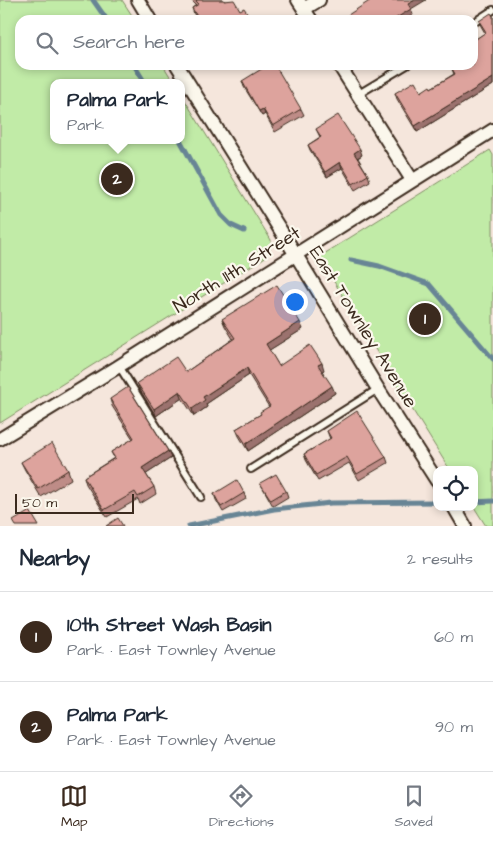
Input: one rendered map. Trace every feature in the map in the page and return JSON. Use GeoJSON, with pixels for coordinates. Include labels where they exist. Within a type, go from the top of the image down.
{"type":"FeatureCollection","features":[{"type":"Feature","properties":{"kind":"street"},"geometry":{"type":"LineString","coordinates":[[138,0],[147,15]]}},
{"type":"Feature","properties":{"kind":"street"},"geometry":{"type":"LineString","coordinates":[[304,10],[319,0]]}},
{"type":"Feature","properties":{"kind":"street","name":"East Townley Avenue"},"geometry":{"type":"LineString","coordinates":[[180,70],[433,475]]}},
{"type":"Feature","properties":{"kind":"street"},"geometry":{"type":"LineString","coordinates":[[341,70],[412,180]]}},
{"type":"Feature","properties":{"kind":"street","name":"North 11th Street"},"geometry":{"type":"LineString","coordinates":[[0,439],[493,130]]}},
{"type":"Feature","properties":{"kind":"street"},"geometry":{"type":"LineString","coordinates":[[456,511],[465,526]]}},
{"type":"Feature","properties":{"kind":"lane"},"geometry":{"type":"LineString","coordinates":[[478,20],[493,10]]}},
{"type":"Feature","properties":{"kind":"lane"},"geometry":{"type":"LineString","coordinates":[[357,95],[399,70]]}},
{"type":"Feature","properties":{"kind":"lane"},"geometry":{"type":"LineString","coordinates":[[119,366],[201,497]]}},
{"type":"Feature","properties":{"kind":"lane"},"geometry":{"type":"LineString","coordinates":[[251,470],[378,389]]}},
{"type":"Feature","properties":{"kind":"green space"},"geometry":{"type":"Polygon","coordinates":[[[0,0],[122,0],[132,15],[15,15],[15,70],[166,70],[172,79],[50,79],[50,144],[185,144],[185,100],[271,240],[270,248],[267,256],[0,423],[0,0]]]}},
{"type":"Feature","properties":{"kind":"green space"},"geometry":{"type":"Polygon","coordinates":[[[490,150],[493,155],[493,526],[486,526],[477,511],[478,466],[448,466],[319,257],[490,150]]]}},
{"type":"Feature","properties":{"kind":"building"},"geometry":{"type":"Polygon","coordinates":[[[195,0],[234,0],[240,10],[244,8],[249,15],[196,15],[192,8],[199,4],[195,0]]]}},
{"type":"Feature","properties":{"kind":"building"},"geometry":{"type":"Polygon","coordinates":[[[371,0],[415,0],[408,4],[411,9],[401,15],[348,15],[371,0]]]}},
{"type":"Feature","properties":{"kind":"building"},"geometry":{"type":"Polygon","coordinates":[[[491,13],[493,16],[493,78],[415,126],[395,93],[415,81],[421,92],[455,74],[453,70],[478,70],[478,38],[486,32],[479,21],[491,13]]]}},
{"type":"Feature","properties":{"kind":"building"},"geometry":{"type":"Polygon","coordinates":[[[260,70],[278,70],[301,109],[273,126],[263,109],[259,111],[242,81],[260,70]]]}},
{"type":"Feature","properties":{"kind":"building"},"geometry":{"type":"Polygon","coordinates":[[[338,115],[360,149],[354,153],[368,175],[353,184],[340,162],[325,172],[308,145],[321,137],[316,129],[338,115]]]}},
{"type":"Feature","properties":{"kind":"building"},"geometry":{"type":"Polygon","coordinates":[[[277,285],[300,322],[266,344],[279,366],[310,345],[322,363],[318,365],[332,386],[246,444],[236,429],[261,414],[260,412],[270,406],[247,368],[203,397],[205,400],[192,409],[180,391],[154,409],[137,383],[176,357],[186,372],[235,338],[222,319],[277,285]]]}},
{"type":"Feature","properties":{"kind":"building"},"geometry":{"type":"Polygon","coordinates":[[[128,387],[168,451],[142,468],[154,487],[138,497],[135,492],[104,510],[84,477],[115,458],[111,452],[134,438],[110,399],[128,387]]]}},
{"type":"Feature","properties":{"kind":"building"},"geometry":{"type":"Polygon","coordinates":[[[357,411],[386,457],[357,474],[347,457],[316,475],[304,454],[331,438],[327,431],[357,411]]]}},
{"type":"Feature","properties":{"kind":"building"},"geometry":{"type":"Polygon","coordinates":[[[52,443],[68,470],[38,489],[21,462],[52,443]]]}},
{"type":"Feature","properties":{"kind":"building"},"geometry":{"type":"Polygon","coordinates":[[[276,474],[286,491],[271,500],[260,483],[276,474]]]}},
{"type":"Feature","properties":{"kind":"building"},"geometry":{"type":"Polygon","coordinates":[[[237,480],[244,493],[221,507],[214,494],[237,480]]]}},
{"type":"Feature","properties":{"kind":"building"},"geometry":{"type":"Polygon","coordinates":[[[30,511],[39,526],[16,526],[13,521],[30,511]]]}},
{"type":"Feature","properties":{"kind":"building"},"geometry":{"type":"Polygon","coordinates":[[[118,518],[123,526],[106,526],[118,518]]]}},
{"type":"Feature","properties":{"kind":"waterway"},"geometry":{"type":"LineString","coordinates":[[93,0],[104,15]]}},
{"type":"Feature","properties":{"kind":"waterway"},"geometry":{"type":"LineString","coordinates":[[137,70],[143,79]]}},
{"type":"Feature","properties":{"kind":"waterway"},"geometry":{"type":"LineString","coordinates":[[182,144],[221,215],[231,225],[244,231]]}},
{"type":"Feature","properties":{"kind":"waterway"},"geometry":{"type":"LineString","coordinates":[[351,260],[379,266],[429,284],[493,359]]}},
{"type":"Feature","properties":{"kind":"waterway"},"geometry":{"type":"LineString","coordinates":[[478,502],[493,501]]}},
{"type":"Feature","properties":{"kind":"waterway"},"geometry":{"type":"LineString","coordinates":[[189,526],[274,509],[331,503],[433,502]]}},
{"type":"Feature","properties":{"kind":"place","name":"Palma Park"},"geometry":{"type":"Point","coordinates":[117,179]}},
{"type":"Feature","properties":{"kind":"place","name":"10th Street Wash Basin"},"geometry":{"type":"Point","coordinates":[425,319]}}]}
